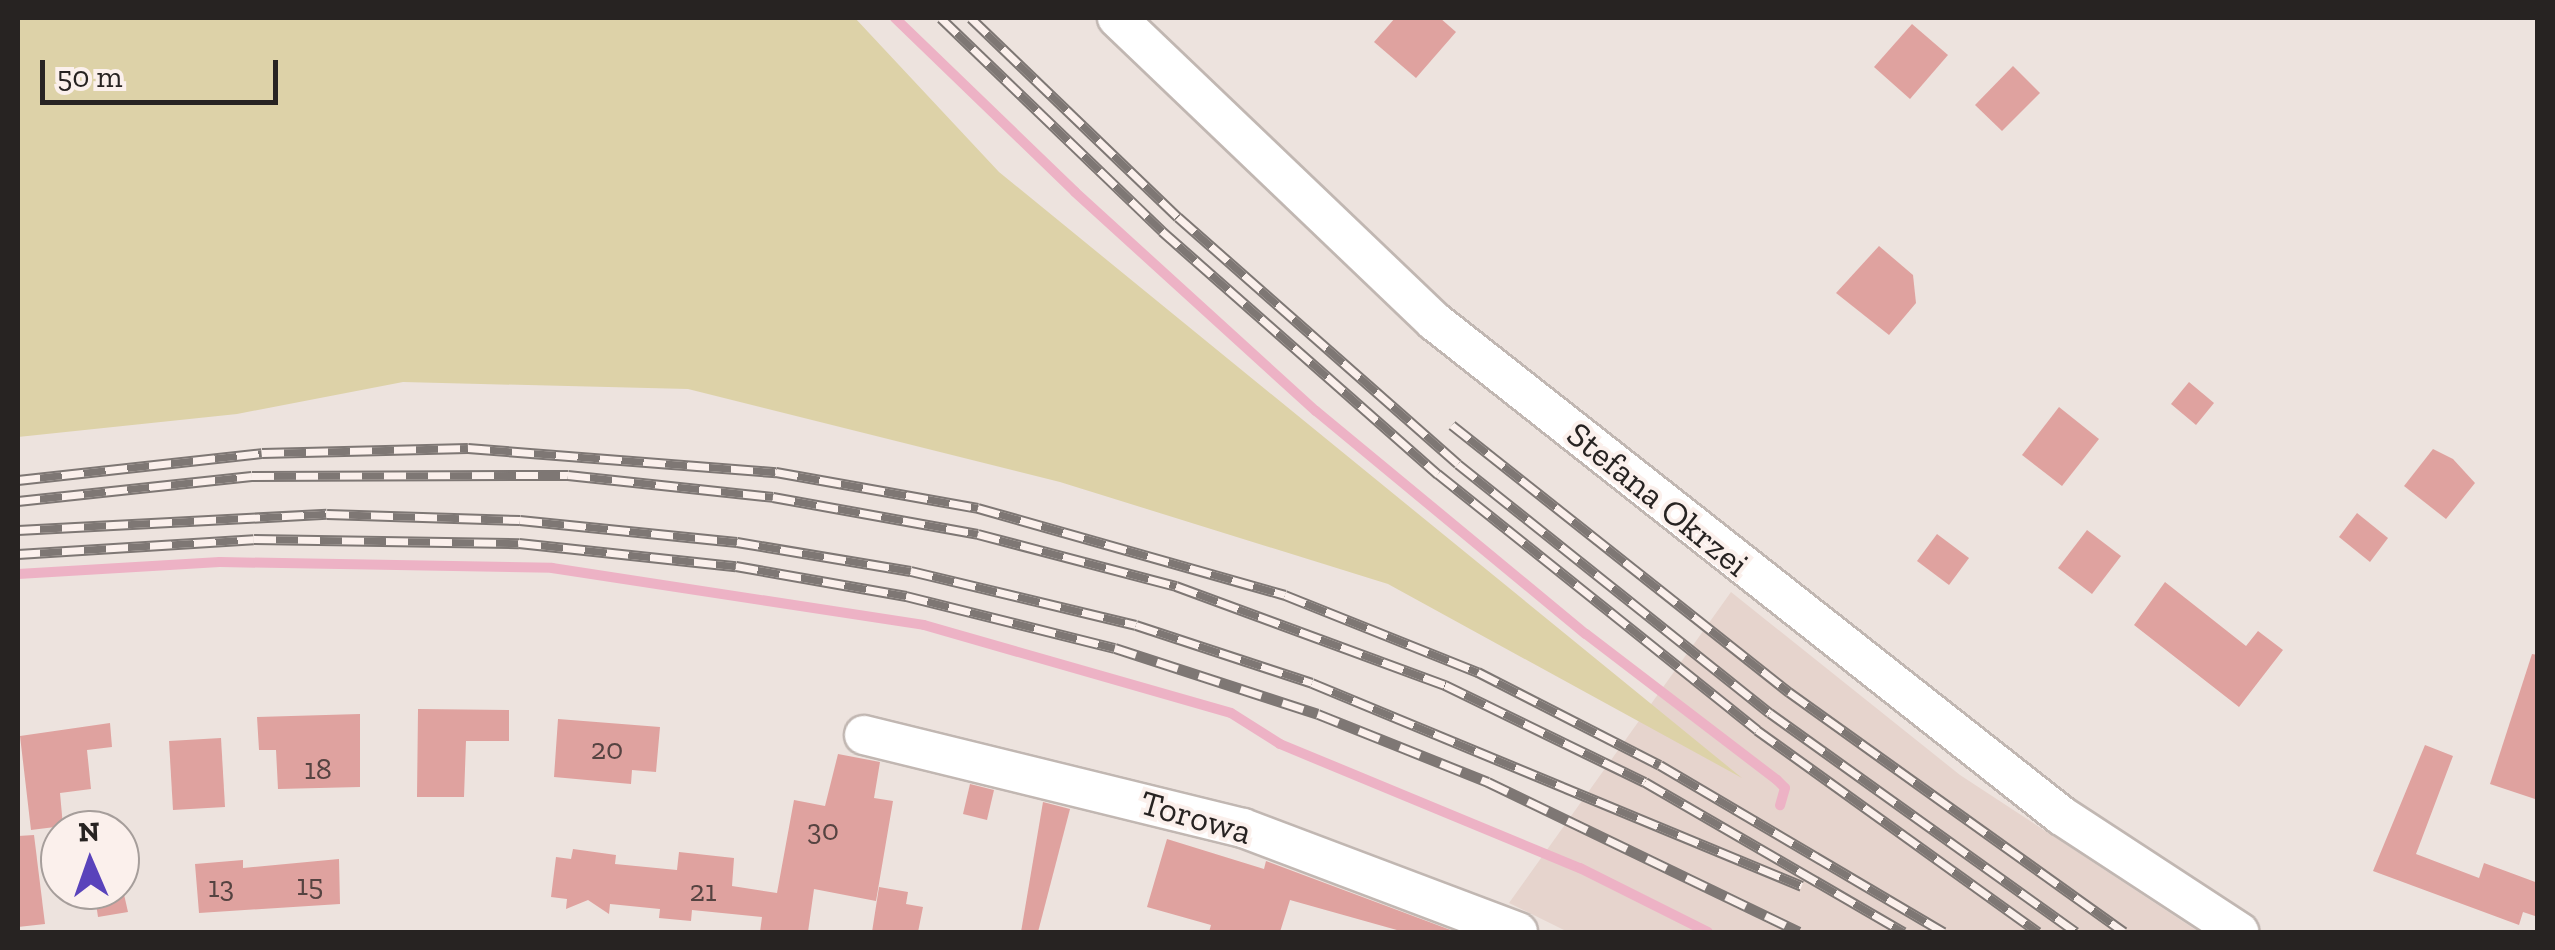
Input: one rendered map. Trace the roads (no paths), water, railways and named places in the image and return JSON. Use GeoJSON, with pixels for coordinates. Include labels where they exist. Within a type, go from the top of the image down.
{"type":"FeatureCollection","features":[{"type":"Feature","properties":{"kind":"street","name":"Stefana Okrzei"},"geometry":{"type":"LineString","coordinates":[[1117,18],[1434,321],[2046,804],[2238,932]]}},
{"type":"Feature","properties":{"kind":"street","name":"Torowa"},"geometry":{"type":"LineString","coordinates":[[864,735],[1243,828],[1518,932]]}},
{"type":"Feature","properties":{"kind":"waterway"},"geometry":{"type":"LineString","coordinates":[[895,18],[1075,192],[1316,411],[1586,634],[1777,780],[1785,788],[1780,805]]}},
{"type":"Feature","properties":{"kind":"waterway"},"geometry":{"type":"LineString","coordinates":[[18,574],[220,562],[552,568],[924,625],[1231,713],[1280,744],[1580,868],[1708,932]]}},
{"type":"Feature","properties":{"kind":"railway"},"geometry":{"type":"LineString","coordinates":[[941,18],[1162,231],[1438,474],[1757,730],[2038,932]]}},
{"type":"Feature","properties":{"kind":"railway"},"geometry":{"type":"LineString","coordinates":[[971,18],[1178,217],[1458,464],[1770,713],[2076,932]]}},
{"type":"Feature","properties":{"kind":"railway"},"geometry":{"type":"LineString","coordinates":[[1452,425],[1789,692],[2124,932]]}},
{"type":"Feature","properties":{"kind":"railway"},"geometry":{"type":"LineString","coordinates":[[18,480],[262,453],[468,448],[776,472],[978,508],[1285,595],[1478,672],[1660,765],[1944,932]]}},
{"type":"Feature","properties":{"kind":"railway"},"geometry":{"type":"LineString","coordinates":[[18,501],[252,476],[568,475],[773,497],[978,534],[1176,586],[1445,685],[1645,782],[1904,932]]}},
{"type":"Feature","properties":{"kind":"railway"},"geometry":{"type":"LineString","coordinates":[[18,530],[327,514],[520,520],[737,542],[911,571],[1136,625],[1312,683],[1802,886]]}},
{"type":"Feature","properties":{"kind":"railway"},"geometry":{"type":"LineString","coordinates":[[18,554],[254,539],[519,543],[736,566],[906,596],[1115,648],[1318,714],[1488,782],[1799,932]]}}]}
